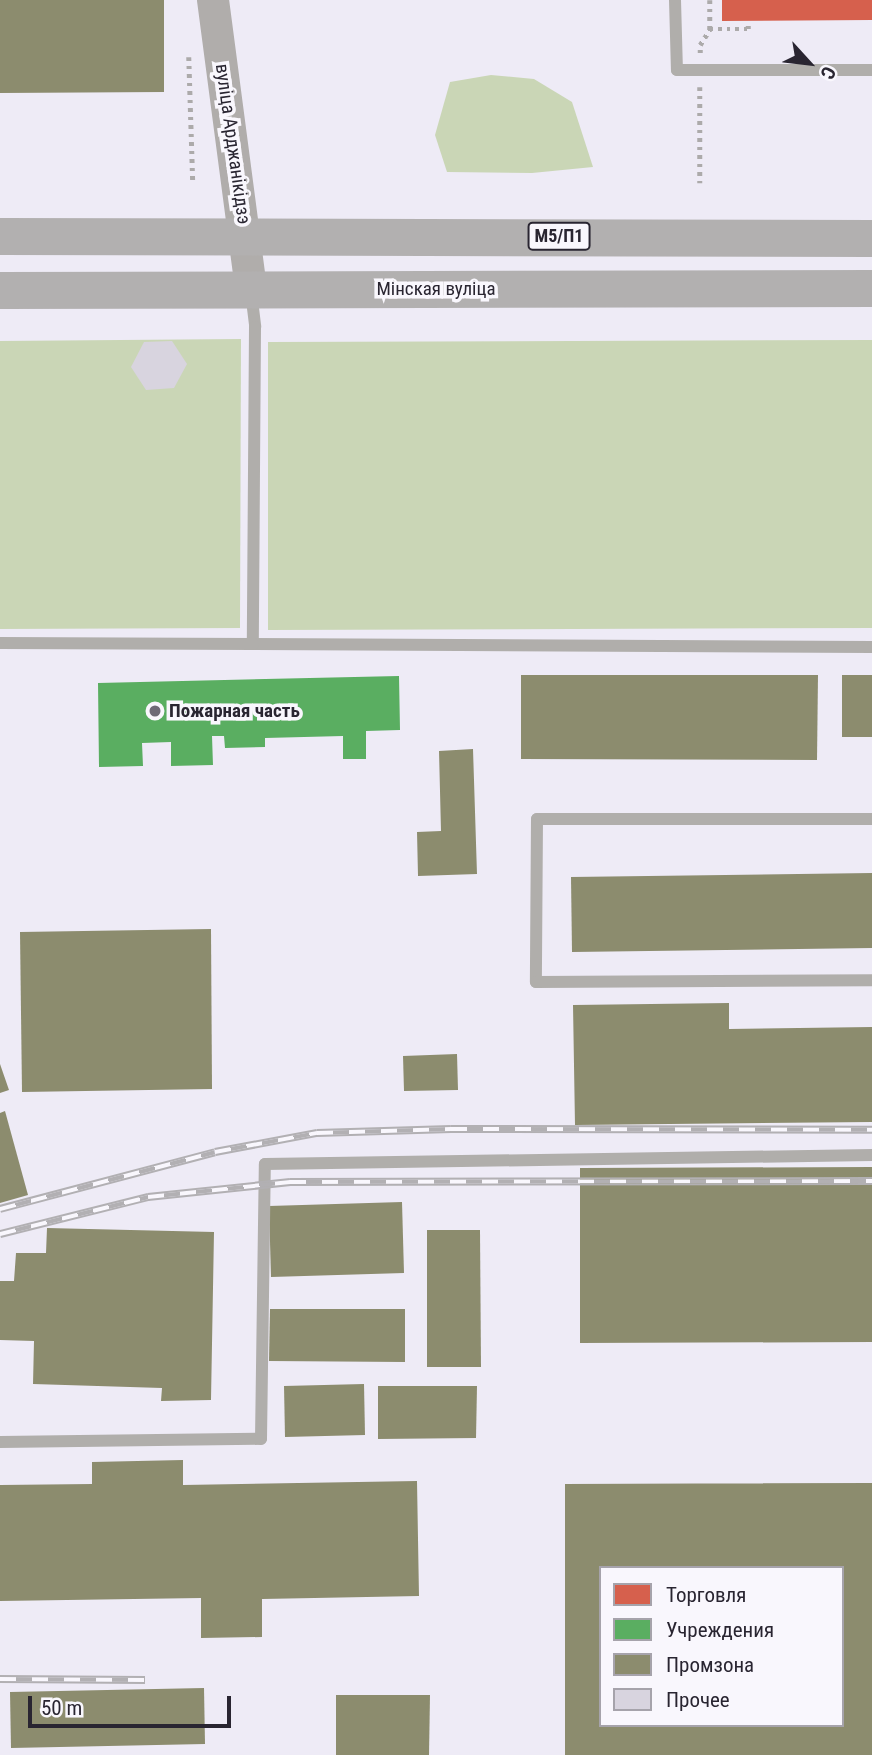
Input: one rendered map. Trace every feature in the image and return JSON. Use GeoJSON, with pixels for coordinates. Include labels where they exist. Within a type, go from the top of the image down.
{"type":"FeatureCollection","features":[{"type":"Feature","properties":{"kind":"main road","name":"вуліца Арджанікідзэ"},"geometry":{"type":"LineString","coordinates":[[213,0],[251,289]]}},
{"type":"Feature","properties":{"kind":"main road","name":"М5/П1"},"geometry":{"type":"LineString","coordinates":[[0,236],[872,238]]}},
{"type":"Feature","properties":{"kind":"main road","name":"Мінская вуліца"},"geometry":{"type":"LineString","coordinates":[[0,290],[872,288]]}},
{"type":"Feature","properties":{"kind":"lane"},"geometry":{"type":"LineString","coordinates":[[675,0],[677,70],[872,70]]}},
{"type":"Feature","properties":{"kind":"lane"},"geometry":{"type":"LineString","coordinates":[[251,289],[255,327],[253,643]]}},
{"type":"Feature","properties":{"kind":"lane"},"geometry":{"type":"LineString","coordinates":[[0,643],[872,647]]}},
{"type":"Feature","properties":{"kind":"lane"},"geometry":{"type":"LineString","coordinates":[[872,819],[537,819],[536,982],[872,980]]}},
{"type":"Feature","properties":{"kind":"lane"},"geometry":{"type":"LineString","coordinates":[[0,1442],[261,1439],[265,1164],[872,1155]]}},
{"type":"Feature","properties":{"kind":"path"},"geometry":{"type":"LineString","coordinates":[[700,183],[699,45],[710,29],[710,0]]}},
{"type":"Feature","properties":{"kind":"path"},"geometry":{"type":"LineString","coordinates":[[710,29],[748,29],[748,21]]}},
{"type":"Feature","properties":{"kind":"path"},"geometry":{"type":"LineString","coordinates":[[189,56],[193,181]]}},
{"type":"Feature","properties":{"kind":"green space"},"geometry":{"type":"Polygon","coordinates":[[[491,75],[534,79],[572,102],[593,167],[532,173],[447,172],[435,135],[450,82],[491,75]]]}},
{"type":"Feature","properties":{"kind":"green space"},"geometry":{"type":"Polygon","coordinates":[[[241,339],[240,628],[0,629],[0,341],[241,339]]]}},
{"type":"Feature","properties":{"kind":"green space"},"geometry":{"type":"Polygon","coordinates":[[[872,340],[872,628],[268,630],[268,342],[872,340]]]}},
{"type":"Feature","properties":{"kind":"building: Торговля"},"geometry":{"type":"Polygon","coordinates":[[[722,0],[872,0],[872,20],[722,21],[722,0]]]}},
{"type":"Feature","properties":{"kind":"building: Учреждения"},"geometry":{"type":"Polygon","coordinates":[[[399,676],[400,730],[366,731],[366,759],[343,759],[343,736],[265,738],[265,747],[225,748],[224,736],[212,736],[213,765],[171,766],[171,742],[142,743],[143,766],[99,767],[98,683],[399,676]]]}},
{"type":"Feature","properties":{"kind":"building: Промзона"},"geometry":{"type":"Polygon","coordinates":[[[0,0],[164,0],[164,92],[0,93],[0,0]]]}},
{"type":"Feature","properties":{"kind":"building: Промзона"},"geometry":{"type":"Polygon","coordinates":[[[521,675],[818,675],[817,760],[521,759],[521,675]]]}},
{"type":"Feature","properties":{"kind":"building: Промзона"},"geometry":{"type":"Polygon","coordinates":[[[842,675],[872,675],[872,737],[842,737],[842,675]]]}},
{"type":"Feature","properties":{"kind":"building: Промзона"},"geometry":{"type":"Polygon","coordinates":[[[473,749],[477,874],[418,876],[417,832],[441,831],[439,751],[473,749]]]}},
{"type":"Feature","properties":{"kind":"building: Промзона"},"geometry":{"type":"Polygon","coordinates":[[[872,873],[872,948],[572,952],[571,877],[872,873]]]}},
{"type":"Feature","properties":{"kind":"building: Промзона"},"geometry":{"type":"Polygon","coordinates":[[[211,929],[212,1089],[22,1092],[20,932],[211,929]]]}},
{"type":"Feature","properties":{"kind":"building: Промзона"},"geometry":{"type":"Polygon","coordinates":[[[729,1003],[729,1029],[872,1027],[872,1122],[575,1125],[573,1005],[729,1003]]]}},
{"type":"Feature","properties":{"kind":"building: Промзона"},"geometry":{"type":"Polygon","coordinates":[[[457,1054],[458,1090],[404,1091],[403,1056],[457,1054]]]}},
{"type":"Feature","properties":{"kind":"building: Промзона"},"geometry":{"type":"Polygon","coordinates":[[[0,1064],[9,1090],[0,1093],[0,1064]]]}},
{"type":"Feature","properties":{"kind":"building: Промзона"},"geometry":{"type":"Polygon","coordinates":[[[5,1111],[28,1195],[0,1203],[0,1113],[5,1111]]]}},
{"type":"Feature","properties":{"kind":"building: Промзона"},"geometry":{"type":"Polygon","coordinates":[[[872,1167],[872,1342],[580,1343],[580,1168],[872,1167]]]}},
{"type":"Feature","properties":{"kind":"building: Промзона"},"geometry":{"type":"Polygon","coordinates":[[[402,1202],[404,1273],[271,1277],[269,1206],[402,1202]]]}},
{"type":"Feature","properties":{"kind":"building: Промзона"},"geometry":{"type":"Polygon","coordinates":[[[47,1228],[214,1232],[211,1400],[161,1401],[162,1388],[33,1384],[34,1341],[0,1340],[0,1281],[14,1281],[16,1253],[46,1253],[47,1228]]]}},
{"type":"Feature","properties":{"kind":"building: Промзона"},"geometry":{"type":"Polygon","coordinates":[[[427,1230],[480,1230],[481,1367],[427,1367],[427,1230]]]}},
{"type":"Feature","properties":{"kind":"building: Промзона"},"geometry":{"type":"Polygon","coordinates":[[[270,1309],[405,1309],[405,1362],[269,1361],[270,1309]]]}},
{"type":"Feature","properties":{"kind":"building: Промзона"},"geometry":{"type":"Polygon","coordinates":[[[364,1384],[365,1435],[285,1437],[284,1386],[364,1384]]]}},
{"type":"Feature","properties":{"kind":"building: Промзона"},"geometry":{"type":"Polygon","coordinates":[[[378,1386],[477,1386],[476,1438],[378,1439],[378,1386]]]}},
{"type":"Feature","properties":{"kind":"building: Промзона"},"geometry":{"type":"Polygon","coordinates":[[[183,1460],[183,1485],[417,1481],[419,1596],[262,1599],[262,1637],[201,1638],[201,1598],[0,1601],[0,1485],[92,1484],[92,1462],[183,1460]]]}},
{"type":"Feature","properties":{"kind":"building: Промзона"},"geometry":{"type":"Polygon","coordinates":[[[872,1483],[872,1755],[565,1755],[565,1484],[872,1483]]]}},
{"type":"Feature","properties":{"kind":"building: Промзона"},"geometry":{"type":"Polygon","coordinates":[[[204,1688],[205,1744],[11,1748],[10,1692],[204,1688]]]}},
{"type":"Feature","properties":{"kind":"building: Промзона"},"geometry":{"type":"Polygon","coordinates":[[[336,1695],[430,1695],[429,1755],[336,1755],[336,1695]]]}},
{"type":"Feature","properties":{"kind":"building: Прочее"},"geometry":{"type":"Polygon","coordinates":[[[172,341],[187,364],[174,388],[146,390],[131,367],[144,342],[172,341]]]}},
{"type":"Feature","properties":{"kind":"railway"},"geometry":{"type":"LineString","coordinates":[[0,1209],[215,1152],[317,1133],[451,1129],[872,1130]]}},
{"type":"Feature","properties":{"kind":"railway"},"geometry":{"type":"LineString","coordinates":[[0,1234],[148,1197],[290,1182],[872,1181]]}},
{"type":"Feature","properties":{"kind":"railway"},"geometry":{"type":"LineString","coordinates":[[0,1679],[145,1680]]}},
{"type":"Feature","properties":{"kind":"place","name":"Пожарная часть"},"geometry":{"type":"Point","coordinates":[155,711]}}]}
